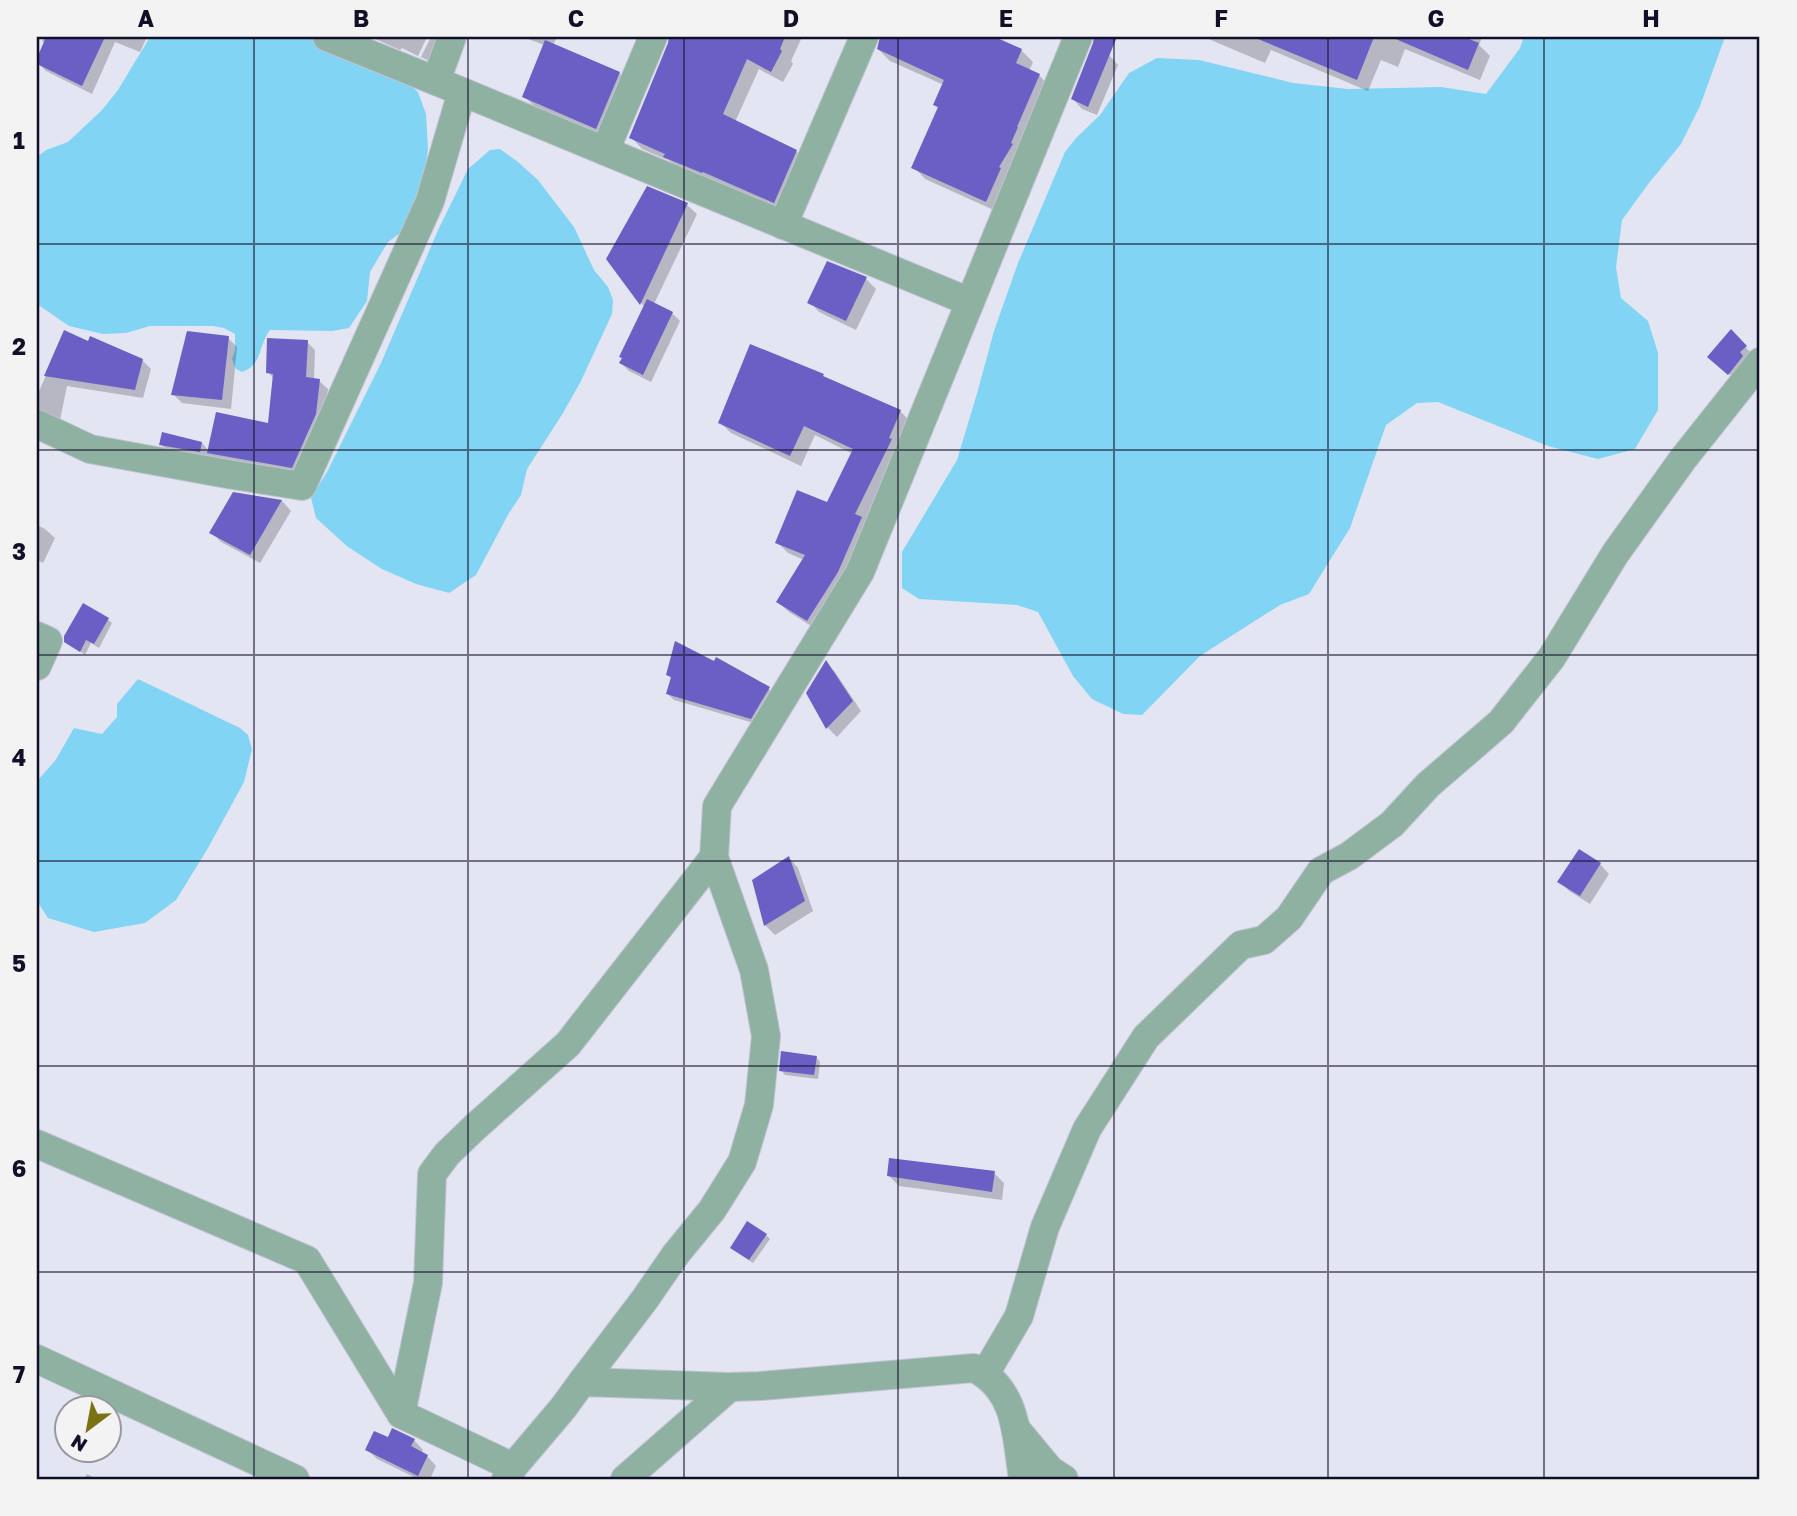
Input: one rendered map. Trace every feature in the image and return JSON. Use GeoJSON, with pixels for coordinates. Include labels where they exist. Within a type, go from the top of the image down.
{"type":"FeatureCollection","features":[{"type":"Feature","properties":{"kind":"street"},"geometry":{"type":"LineString","coordinates":[[327,37],[970,302]]}},
{"type":"Feature","properties":{"kind":"street"},"geometry":{"type":"LineString","coordinates":[[436,81],[452,37]]}},
{"type":"Feature","properties":{"kind":"street"},"geometry":{"type":"LineString","coordinates":[[605,151],[653,37]]}},
{"type":"Feature","properties":{"kind":"street"},"geometry":{"type":"LineString","coordinates":[[783,225],[864,37]]}},
{"type":"Feature","properties":{"kind":"street"},"geometry":{"type":"LineString","coordinates":[[37,1144],[307,1260],[401,1414],[509,1473],[563,1408],[676,1254],[712,1210],[742,1162],[759,1105],[766,1036],[754,970],[714,857],[717,806],[860,572],[1078,37]]}},
{"type":"Feature","properties":{"kind":"street"},"geometry":{"type":"LineString","coordinates":[[37,424],[90,449],[302,486],[430,201],[462,92]]}},
{"type":"Feature","properties":{"kind":"street"},"geometry":{"type":"LineString","coordinates":[[985,1374],[1019,1316],[1045,1227],[1087,1129],[1146,1037],[1241,945],[1264,940],[1289,918],[1321,871],[1349,856],[1392,824],[1428,785],[1502,722],[1552,657],[1615,554],[1683,459],[1760,362]]}},
{"type":"Feature","properties":{"kind":"street"},"geometry":{"type":"LineString","coordinates":[[37,636],[47,640],[37,666]]}},
{"type":"Feature","properties":{"kind":"street"},"geometry":{"type":"LineString","coordinates":[[401,1414],[428,1283],[432,1174],[447,1154],[474,1128],[568,1044],[714,857]]}},
{"type":"Feature","properties":{"kind":"street"},"geometry":{"type":"LineString","coordinates":[[37,1359],[287,1478]]}},
{"type":"Feature","properties":{"kind":"street"},"geometry":{"type":"LineString","coordinates":[[582,1382],[760,1386],[974,1368],[994,1381],[1004,1394],[1013,1414],[1023,1479]]}},
{"type":"Feature","properties":{"kind":"street"},"geometry":{"type":"LineString","coordinates":[[625,1479],[730,1387]]}},
{"type":"Feature","properties":{"kind":"street"},"geometry":{"type":"LineString","coordinates":[[1015,1427],[1050,1470],[1065,1479]]}},
{"type":"Feature","properties":{"kind":"water"},"geometry":{"type":"Polygon","coordinates":[[[150,37],[309,37],[342,49],[408,83],[418,92],[426,114],[428,149],[422,197],[411,225],[388,242],[370,272],[367,301],[349,328],[332,331],[270,330],[254,365],[242,372],[236,369],[232,359],[235,334],[224,328],[150,326],[126,333],[103,334],[69,326],[37,304],[37,157],[46,150],[68,142],[102,110],[118,90],[150,37]]]}},
{"type":"Feature","properties":{"kind":"water"},"geometry":{"type":"Polygon","coordinates":[[[1524,37],[1725,37],[1700,106],[1681,144],[1622,220],[1616,267],[1621,298],[1648,321],[1658,353],[1658,410],[1635,449],[1598,459],[1548,446],[1438,402],[1417,403],[1386,425],[1350,528],[1309,594],[1280,605],[1200,656],[1142,715],[1123,714],[1092,699],[1073,676],[1038,612],[1017,605],[919,599],[902,588],[902,552],[957,460],[994,331],[1018,263],[1065,152],[1100,115],[1129,73],[1157,58],[1199,60],[1293,83],[1348,89],[1441,87],[1486,94],[1520,48],[1524,37]]]}},
{"type":"Feature","properties":{"kind":"water"},"geometry":{"type":"Polygon","coordinates":[[[500,149],[538,180],[574,227],[594,270],[608,287],[613,300],[612,314],[581,381],[527,469],[521,495],[476,575],[449,593],[416,584],[382,569],[348,547],[316,518],[311,498],[327,472],[381,363],[439,228],[468,169],[490,150],[500,149]]]}},
{"type":"Feature","properties":{"kind":"water"},"geometry":{"type":"Polygon","coordinates":[[[138,679],[240,728],[248,735],[252,749],[244,782],[176,900],[145,923],[94,932],[48,918],[37,901],[37,781],[55,761],[74,728],[102,734],[117,717],[117,704],[138,679]]]}},
{"type":"Feature","properties":{"kind":"building"},"geometry":{"type":"Polygon","coordinates":[[[46,37],[105,37],[82,86],[37,64],[46,37]]]}},
{"type":"Feature","properties":{"kind":"building"},"geometry":{"type":"Polygon","coordinates":[[[669,37],[785,37],[780,49],[782,51],[771,72],[747,59],[723,114],[797,150],[774,203],[663,157],[665,154],[629,138],[669,37]]]}},
{"type":"Feature","properties":{"kind":"building"},"geometry":{"type":"Polygon","coordinates":[[[880,37],[995,37],[1022,49],[1016,63],[1040,74],[1017,127],[1011,143],[1013,144],[999,167],[1001,168],[986,202],[911,168],[938,107],[933,105],[944,80],[877,49],[880,37]]]}},
{"type":"Feature","properties":{"kind":"building"},"geometry":{"type":"Polygon","coordinates":[[[1094,37],[1117,37],[1088,107],[1071,99],[1094,37]]]}},
{"type":"Feature","properties":{"kind":"building"},"geometry":{"type":"Polygon","coordinates":[[[1253,37],[1374,37],[1357,80],[1253,37]]]}},
{"type":"Feature","properties":{"kind":"building"},"geometry":{"type":"Polygon","coordinates":[[[1391,37],[1464,37],[1479,43],[1468,70],[1391,37]]]}},
{"type":"Feature","properties":{"kind":"building"},"geometry":{"type":"Polygon","coordinates":[[[545,40],[620,72],[596,129],[522,97],[545,40]]]}},
{"type":"Feature","properties":{"kind":"building"},"geometry":{"type":"Polygon","coordinates":[[[647,186],[688,203],[640,305],[606,259],[647,186]]]}},
{"type":"Feature","properties":{"kind":"building"},"geometry":{"type":"Polygon","coordinates":[[[827,261],[867,277],[846,321],[807,303],[827,261]]]}},
{"type":"Feature","properties":{"kind":"building"},"geometry":{"type":"Polygon","coordinates":[[[647,299],[673,312],[643,375],[619,363],[622,358],[619,357],[647,299]]]}},
{"type":"Feature","properties":{"kind":"building"},"geometry":{"type":"Polygon","coordinates":[[[1731,329],[1747,346],[1740,352],[1743,356],[1728,375],[1707,357],[1731,329]]]}},
{"type":"Feature","properties":{"kind":"building"},"geometry":{"type":"Polygon","coordinates":[[[64,330],[88,341],[90,336],[143,359],[135,390],[44,376],[64,330]]]}},
{"type":"Feature","properties":{"kind":"building"},"geometry":{"type":"Polygon","coordinates":[[[187,331],[229,336],[222,400],[171,395],[187,331]]]}},
{"type":"Feature","properties":{"kind":"building"},"geometry":{"type":"Polygon","coordinates":[[[267,338],[308,340],[306,377],[320,379],[316,414],[292,468],[207,453],[216,412],[268,423],[273,374],[266,373],[267,338]]]}},
{"type":"Feature","properties":{"kind":"building"},"geometry":{"type":"Polygon","coordinates":[[[750,344],[824,374],[823,376],[901,410],[889,438],[892,439],[855,514],[862,517],[838,572],[807,621],[776,602],[805,555],[775,543],[797,490],[827,502],[853,449],[804,426],[790,456],[718,423],[750,344]]]}},
{"type":"Feature","properties":{"kind":"building"},"geometry":{"type":"Polygon","coordinates":[[[162,432],[202,442],[200,452],[159,445],[162,432]]]}},
{"type":"Feature","properties":{"kind":"building"},"geometry":{"type":"Polygon","coordinates":[[[233,492],[282,500],[250,555],[209,533],[233,492]]]}},
{"type":"Feature","properties":{"kind":"building"},"geometry":{"type":"Polygon","coordinates":[[[83,603],[109,618],[94,644],[86,640],[80,652],[64,642],[64,636],[83,603]]]}},
{"type":"Feature","properties":{"kind":"building"},"geometry":{"type":"Polygon","coordinates":[[[675,641],[714,661],[716,657],[770,687],[751,719],[666,694],[671,677],[666,675],[675,641]]]}},
{"type":"Feature","properties":{"kind":"building"},"geometry":{"type":"Polygon","coordinates":[[[826,660],[853,701],[826,729],[806,693],[826,660]]]}},
{"type":"Feature","properties":{"kind":"building"},"geometry":{"type":"Polygon","coordinates":[[[1579,849],[1601,863],[1580,896],[1557,882],[1579,849]]]}},
{"type":"Feature","properties":{"kind":"building"},"geometry":{"type":"Polygon","coordinates":[[[789,856],[805,901],[764,926],[752,880],[789,856]]]}},
{"type":"Feature","properties":{"kind":"building"},"geometry":{"type":"Polygon","coordinates":[[[781,1051],[817,1056],[814,1075],[779,1071],[781,1051]]]}},
{"type":"Feature","properties":{"kind":"building"},"geometry":{"type":"Polygon","coordinates":[[[889,1158],[995,1171],[992,1192],[887,1176],[889,1158]]]}},
{"type":"Feature","properties":{"kind":"building"},"geometry":{"type":"Polygon","coordinates":[[[747,1221],[767,1234],[749,1260],[730,1248],[747,1221]]]}},
{"type":"Feature","properties":{"kind":"building"},"geometry":{"type":"Polygon","coordinates":[[[392,1428],[415,1439],[411,1446],[428,1455],[418,1476],[365,1450],[374,1431],[388,1437],[392,1428]]]}}]}
